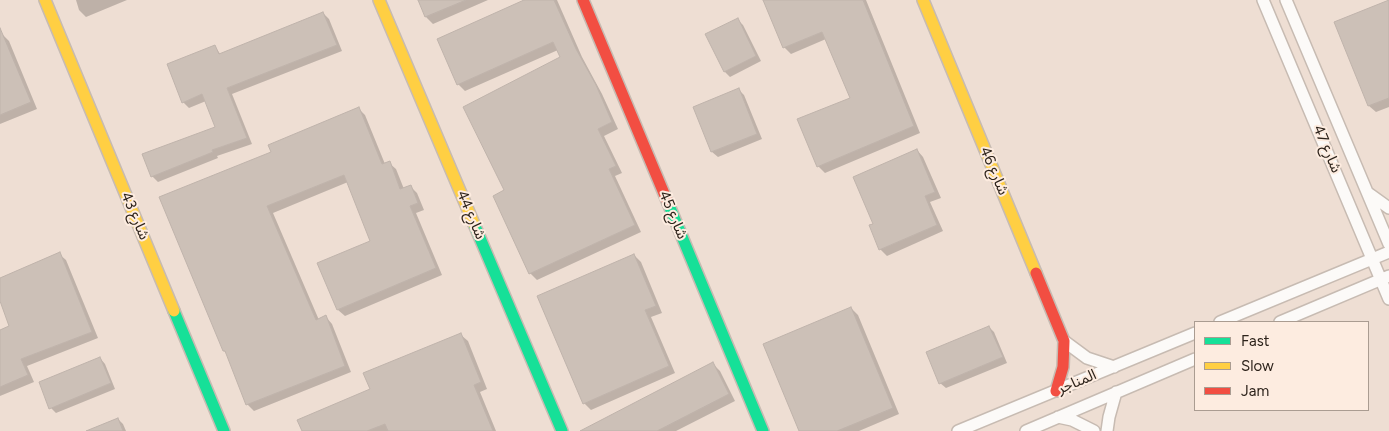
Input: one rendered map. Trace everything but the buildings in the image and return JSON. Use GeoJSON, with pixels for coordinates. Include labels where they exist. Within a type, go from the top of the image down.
{"type":"FeatureCollection","features":[{"type":"Feature","properties":{"kind":"street","name":"شارع 43"},"geometry":{"type":"LineString","coordinates":[[45,0],[224,431]]}},
{"type":"Feature","properties":{"kind":"street","name":"شارع 44"},"geometry":{"type":"LineString","coordinates":[[380,0],[562,431]]}},
{"type":"Feature","properties":{"kind":"street","name":"شارع 45"},"geometry":{"type":"LineString","coordinates":[[583,0],[763,431]]}},
{"type":"Feature","properties":{"kind":"street","name":"شارع 46"},"geometry":{"type":"LineString","coordinates":[[923,0],[1064,341],[1063,367],[1056,391]]}},
{"type":"Feature","properties":{"kind":"street","name":"شارع 47"},"geometry":{"type":"LineString","coordinates":[[1264,0],[1373,258],[1385,278],[1389,299]]}},
{"type":"Feature","properties":{"kind":"street","name":"شارع 47"},"geometry":{"type":"LineString","coordinates":[[1286,0],[1389,244]]}},
{"type":"Feature","properties":{"kind":"street"},"geometry":{"type":"LineString","coordinates":[[1367,192],[1389,208]]}},
{"type":"Feature","properties":{"kind":"street"},"geometry":{"type":"LineString","coordinates":[[1222,321],[1389,252]]}},
{"type":"Feature","properties":{"kind":"street"},"geometry":{"type":"LineString","coordinates":[[1282,321],[1385,278]]}},
{"type":"Feature","properties":{"kind":"street","name":"المناجر"},"geometry":{"type":"LineString","coordinates":[[958,431],[1194,332]]}},
{"type":"Feature","properties":{"kind":"street"},"geometry":{"type":"LineString","coordinates":[[1064,341],[1087,358],[1114,367]]}},
{"type":"Feature","properties":{"kind":"street","name":"المناجر"},"geometry":{"type":"LineString","coordinates":[[1026,431],[1194,358]]}},
{"type":"Feature","properties":{"kind":"street"},"geometry":{"type":"LineString","coordinates":[[1108,431],[1109,417],[1116,392]]}},
{"type":"Feature","properties":{"kind":"street"},"geometry":{"type":"LineString","coordinates":[[1058,417],[1072,420],[1094,431]]}},
{"type":"Feature","properties":{"kind":"traffic: fast"},"geometry":{"type":"LineString","coordinates":[[668,203],[763,431]]}},
{"type":"Feature","properties":{"kind":"traffic: fast"},"geometry":{"type":"LineString","coordinates":[[474,224],[562,431]]}},
{"type":"Feature","properties":{"kind":"traffic: fast"},"geometry":{"type":"LineString","coordinates":[[174,311],[224,431]]}},
{"type":"Feature","properties":{"kind":"traffic: slow"},"geometry":{"type":"LineString","coordinates":[[45,0],[174,311]]}},
{"type":"Feature","properties":{"kind":"traffic: slow"},"geometry":{"type":"LineString","coordinates":[[379,0],[474,224]]}},
{"type":"Feature","properties":{"kind":"traffic: slow"},"geometry":{"type":"LineString","coordinates":[[923,0],[1036,273]]}},
{"type":"Feature","properties":{"kind":"traffic: jam"},"geometry":{"type":"LineString","coordinates":[[583,0],[668,203]]}},
{"type":"Feature","properties":{"kind":"traffic: jam"},"geometry":{"type":"LineString","coordinates":[[1036,273],[1064,341],[1063,367],[1056,391]]}}]}
